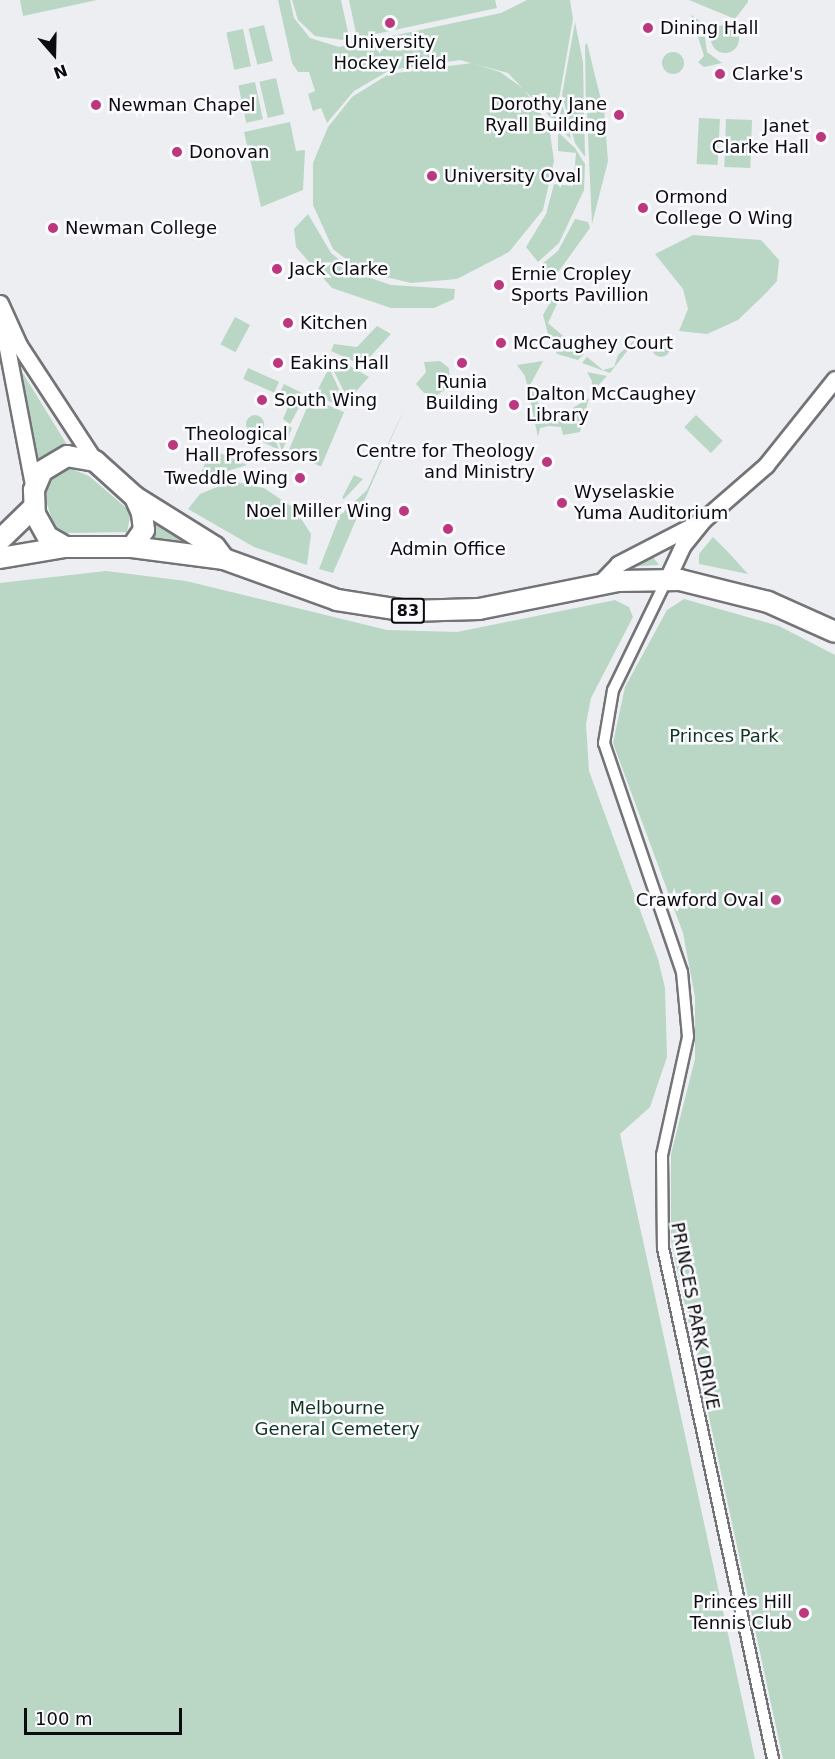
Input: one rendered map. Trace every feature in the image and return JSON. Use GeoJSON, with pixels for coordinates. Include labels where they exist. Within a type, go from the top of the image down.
{"type":"FeatureCollection","features":[{"type":"Feature","properties":{"kind":"highway"},"geometry":{"type":"LineString","coordinates":[[0,540],[34,499],[42,471],[55,459],[76,456],[95,461]]}},
{"type":"Feature","properties":{"kind":"highway","name":"83"},"geometry":{"type":"LineString","coordinates":[[95,461],[135,497],[215,547],[224,559]]}},
{"type":"Feature","properties":{"kind":"highway","name":"83"},"geometry":{"type":"LineString","coordinates":[[132,547],[145,526],[135,497]]}},
{"type":"Feature","properties":{"kind":"highway"},"geometry":{"type":"LineString","coordinates":[[34,499],[46,534],[64,546]]}},
{"type":"Feature","properties":{"kind":"highway","name":"83"},"geometry":{"type":"LineString","coordinates":[[0,558],[64,546],[132,547],[224,559],[324,597],[408,611],[479,609],[598,585],[668,579],[768,602],[835,632]]}},
{"type":"Feature","properties":{"kind":"main road"},"geometry":{"type":"LineString","coordinates":[[0,303],[19,345],[95,461]]}},
{"type":"Feature","properties":{"kind":"main road"},"geometry":{"type":"LineString","coordinates":[[0,313],[34,499]]}},
{"type":"Feature","properties":{"kind":"main road"},"geometry":{"type":"LineString","coordinates":[[668,579],[683,545],[703,520],[773,457],[835,379]]}},
{"type":"Feature","properties":{"kind":"main road"},"geometry":{"type":"LineString","coordinates":[[598,585],[618,564],[703,520]]}},
{"type":"Feature","properties":{"kind":"street","name":"PRINCES PARK DRIVE"},"geometry":{"type":"LineString","coordinates":[[668,579],[609,700],[603,743],[681,972],[688,1037],[662,1155],[663,1248],[773,1759]]}},
{"type":"Feature","properties":{"kind":"green space"},"geometry":{"type":"Polygon","coordinates":[[[20,0],[97,0],[23,16],[20,0]]]}},
{"type":"Feature","properties":{"kind":"green space"},"geometry":{"type":"Polygon","coordinates":[[[278,0],[290,0],[294,18],[310,38],[339,47],[501,13],[527,0],[570,0],[573,19],[555,122],[508,73],[460,60],[390,70],[354,91],[327,123],[321,108],[313,111],[308,94],[315,91],[309,72],[298,72],[292,63],[278,0]]]}},
{"type":"Feature","properties":{"kind":"green space"},"geometry":{"type":"Polygon","coordinates":[[[292,0],[341,0],[350,41],[315,36],[298,20],[292,0]]]}},
{"type":"Feature","properties":{"kind":"green space","name":"University Hockey Field"},"geometry":{"type":"Polygon","coordinates":[[[349,0],[495,0],[497,8],[357,38],[349,0]]]}},
{"type":"Feature","properties":{"kind":"green space"},"geometry":{"type":"Polygon","coordinates":[[[689,0],[748,0],[748,2],[735,19],[689,0]]]}},
{"type":"Feature","properties":{"kind":"green space"},"geometry":{"type":"Polygon","coordinates":[[[691,15],[703,23],[707,52],[722,63],[704,67],[698,62],[704,56],[691,15]]]}},
{"type":"Feature","properties":{"kind":"green space"},"geometry":{"type":"Polygon","coordinates":[[[575,22],[583,62],[585,157],[575,143],[562,95],[575,22]]]}},
{"type":"Feature","properties":{"kind":"green space"},"geometry":{"type":"Polygon","coordinates":[[[264,25],[273,61],[257,65],[248,29],[264,25]]]}},
{"type":"Feature","properties":{"kind":"green space"},"geometry":{"type":"Polygon","coordinates":[[[725,25],[735,29],[739,39],[735,49],[725,53],[715,49],[711,39],[715,29],[725,25]]]}},
{"type":"Feature","properties":{"kind":"green space"},"geometry":{"type":"Polygon","coordinates":[[[243,29],[251,66],[234,70],[226,33],[243,29]]]}},
{"type":"Feature","properties":{"kind":"green space"},"geometry":{"type":"Polygon","coordinates":[[[587,43],[602,104],[586,110],[585,45],[587,43]]]}},
{"type":"Feature","properties":{"kind":"green space"},"geometry":{"type":"Polygon","coordinates":[[[673,52],[681,55],[684,63],[681,71],[673,74],[665,71],[662,63],[665,55],[673,52]]]}},
{"type":"Feature","properties":{"kind":"green space","name":"University Oval"},"geometry":{"type":"Polygon","coordinates":[[[472,63],[500,72],[524,89],[549,126],[554,161],[543,210],[509,252],[457,279],[411,283],[361,271],[333,249],[313,205],[313,163],[328,127],[352,97],[389,74],[472,63]]]}},
{"type":"Feature","properties":{"kind":"green space"},"geometry":{"type":"Polygon","coordinates":[[[276,78],[284,114],[268,118],[259,82],[276,78]]]}},
{"type":"Feature","properties":{"kind":"green space"},"geometry":{"type":"Polygon","coordinates":[[[255,82],[263,119],[246,123],[238,86],[255,82]]]}},
{"type":"Feature","properties":{"kind":"green space"},"geometry":{"type":"Polygon","coordinates":[[[563,107],[571,139],[557,126],[563,107]]]}},
{"type":"Feature","properties":{"kind":"green space"},"geometry":{"type":"Polygon","coordinates":[[[604,109],[608,161],[592,224],[587,113],[604,109]]]}},
{"type":"Feature","properties":{"kind":"green space"},"geometry":{"type":"Polygon","coordinates":[[[699,118],[720,119],[718,165],[697,164],[699,118]]]}},
{"type":"Feature","properties":{"kind":"green space"},"geometry":{"type":"Polygon","coordinates":[[[726,119],[752,120],[750,168],[724,167],[726,119]]]}},
{"type":"Feature","properties":{"kind":"green space"},"geometry":{"type":"Polygon","coordinates":[[[290,122],[296,151],[305,150],[303,190],[261,207],[244,132],[290,122]]]}},
{"type":"Feature","properties":{"kind":"green space"},"geometry":{"type":"Polygon","coordinates":[[[558,132],[575,148],[585,164],[584,190],[559,243],[538,262],[526,247],[546,214],[554,184],[573,186],[576,153],[558,151],[558,132]]]}},
{"type":"Feature","properties":{"kind":"green space"},"geometry":{"type":"Polygon","coordinates":[[[308,214],[331,253],[356,273],[391,285],[455,289],[454,299],[434,308],[391,308],[332,288],[296,247],[294,229],[308,214]]]}},
{"type":"Feature","properties":{"kind":"green space"},"geometry":{"type":"Polygon","coordinates":[[[575,219],[588,222],[590,228],[551,282],[545,280],[542,264],[558,251],[575,219]]]}},
{"type":"Feature","properties":{"kind":"green space"},"geometry":{"type":"Polygon","coordinates":[[[693,235],[761,240],[779,260],[777,281],[767,292],[738,320],[707,334],[679,331],[688,309],[683,289],[655,254],[693,235]]]}},
{"type":"Feature","properties":{"kind":"green space"},"geometry":{"type":"Polygon","coordinates":[[[552,299],[557,304],[548,323],[584,354],[578,360],[557,354],[549,338],[543,315],[552,299]]]}},
{"type":"Feature","properties":{"kind":"green space"},"geometry":{"type":"Polygon","coordinates":[[[235,317],[250,325],[235,352],[220,344],[235,317]]]}},
{"type":"Feature","properties":{"kind":"green space"},"geometry":{"type":"Polygon","coordinates":[[[377,326],[391,334],[368,359],[353,361],[331,351],[334,344],[357,347],[377,326]]]}},
{"type":"Feature","properties":{"kind":"green space"},"geometry":{"type":"Polygon","coordinates":[[[638,337],[610,373],[582,363],[587,357],[603,370],[614,367],[618,355],[638,337]]]}},
{"type":"Feature","properties":{"kind":"green space"},"geometry":{"type":"Polygon","coordinates":[[[661,339],[667,342],[670,348],[667,354],[661,357],[655,354],[652,348],[655,342],[661,339]]]}},
{"type":"Feature","properties":{"kind":"green space"},"geometry":{"type":"Polygon","coordinates":[[[11,354],[69,448],[53,450],[36,463],[11,354]]]}},
{"type":"Feature","properties":{"kind":"green space"},"geometry":{"type":"Polygon","coordinates":[[[334,357],[369,377],[348,400],[328,359],[334,357]]]}},
{"type":"Feature","properties":{"kind":"green space"},"geometry":{"type":"Polygon","coordinates":[[[440,361],[449,368],[450,386],[436,396],[424,393],[416,384],[426,372],[424,362],[440,361]]]}},
{"type":"Feature","properties":{"kind":"green space"},"geometry":{"type":"Polygon","coordinates":[[[543,361],[530,385],[540,407],[563,414],[589,398],[580,432],[563,435],[561,427],[549,426],[540,428],[538,437],[525,376],[517,365],[543,361]]]}},
{"type":"Feature","properties":{"kind":"green space"},"geometry":{"type":"Polygon","coordinates":[[[248,368],[279,382],[274,393],[243,379],[248,368]]]}},
{"type":"Feature","properties":{"kind":"green space"},"geometry":{"type":"Polygon","coordinates":[[[329,368],[347,406],[346,409],[315,395],[329,368]]]}},
{"type":"Feature","properties":{"kind":"green space"},"geometry":{"type":"Polygon","coordinates":[[[587,372],[607,376],[591,393],[592,381],[587,372]]]}},
{"type":"Feature","properties":{"kind":"green space"},"geometry":{"type":"Polygon","coordinates":[[[284,384],[306,395],[290,424],[283,419],[290,402],[278,396],[284,384]]]}},
{"type":"Feature","properties":{"kind":"green space"},"geometry":{"type":"Polygon","coordinates":[[[311,398],[344,412],[321,466],[288,452],[311,398]]]}},
{"type":"Feature","properties":{"kind":"green space"},"geometry":{"type":"Polygon","coordinates":[[[405,407],[333,573],[319,569],[340,515],[367,490],[405,407]]]}},
{"type":"Feature","properties":{"kind":"green space"},"geometry":{"type":"Polygon","coordinates":[[[255,415],[261,418],[264,424],[261,430],[255,433],[249,430],[246,424],[249,418],[255,415]]]}},
{"type":"Feature","properties":{"kind":"green space"},"geometry":{"type":"Polygon","coordinates":[[[696,415],[723,441],[711,453],[684,427],[696,415]]]}},
{"type":"Feature","properties":{"kind":"green space"},"geometry":{"type":"Polygon","coordinates":[[[289,426],[292,428],[282,451],[275,432],[289,426]]]}},
{"type":"Feature","properties":{"kind":"green space"},"geometry":{"type":"Polygon","coordinates":[[[273,433],[279,450],[259,440],[273,433]]]}},
{"type":"Feature","properties":{"kind":"green space"},"geometry":{"type":"Polygon","coordinates":[[[211,449],[247,465],[198,480],[211,449]]]}},
{"type":"Feature","properties":{"kind":"green space"},"geometry":{"type":"Polygon","coordinates":[[[69,468],[89,476],[131,512],[127,532],[65,533],[55,528],[43,492],[56,471],[69,468]]]}},
{"type":"Feature","properties":{"kind":"green space"},"geometry":{"type":"Polygon","coordinates":[[[354,475],[363,479],[344,499],[342,498],[354,475]]]}},
{"type":"Feature","properties":{"kind":"green space"},"geometry":{"type":"Polygon","coordinates":[[[232,481],[264,488],[295,509],[311,534],[307,565],[254,547],[188,509],[200,494],[232,481]]]}},
{"type":"Feature","properties":{"kind":"green space"},"geometry":{"type":"Polygon","coordinates":[[[153,515],[207,550],[152,539],[153,515]]]}},
{"type":"Feature","properties":{"kind":"green space"},"geometry":{"type":"Polygon","coordinates":[[[713,537],[748,574],[699,564],[699,554],[713,537]]]}},
{"type":"Feature","properties":{"kind":"green space"},"geometry":{"type":"Polygon","coordinates":[[[650,553],[659,565],[622,567],[650,553]]]}},
{"type":"Feature","properties":{"kind":"green space","name":"Melbourne General Cemetery"},"geometry":{"type":"Polygon","coordinates":[[[106,571],[186,581],[387,630],[457,632],[615,600],[629,607],[633,617],[591,698],[586,724],[589,771],[658,959],[665,988],[667,1057],[650,1107],[620,1134],[755,1759],[0,1759],[0,583],[106,571]]]}},
{"type":"Feature","properties":{"kind":"green space","name":"Princes Park"},"geometry":{"type":"Polygon","coordinates":[[[684,599],[779,626],[835,655],[835,1759],[783,1759],[671,1241],[671,1154],[695,1059],[695,997],[683,933],[613,743],[625,687],[667,610],[684,599]]]}},
{"type":"Feature","properties":{"kind":"place","name":"University Hockey Field"},"geometry":{"type":"Point","coordinates":[390,23]}},
{"type":"Feature","properties":{"kind":"place","name":"Dining Hall"},"geometry":{"type":"Point","coordinates":[648,28]}},
{"type":"Feature","properties":{"kind":"place","name":"Clarke's"},"geometry":{"type":"Point","coordinates":[720,74]}},
{"type":"Feature","properties":{"kind":"place","name":"Newman Chapel"},"geometry":{"type":"Point","coordinates":[96,105]}},
{"type":"Feature","properties":{"kind":"place","name":"Dorothy Jane Ryall Building"},"geometry":{"type":"Point","coordinates":[619,115]}},
{"type":"Feature","properties":{"kind":"place","name":"Janet Clarke Hall"},"geometry":{"type":"Point","coordinates":[821,137]}},
{"type":"Feature","properties":{"kind":"place","name":"Donovan"},"geometry":{"type":"Point","coordinates":[177,152]}},
{"type":"Feature","properties":{"kind":"place","name":"University Oval"},"geometry":{"type":"Point","coordinates":[432,176]}},
{"type":"Feature","properties":{"kind":"place","name":"Ormond College O Wing"},"geometry":{"type":"Point","coordinates":[643,208]}},
{"type":"Feature","properties":{"kind":"place","name":"Newman College"},"geometry":{"type":"Point","coordinates":[53,228]}},
{"type":"Feature","properties":{"kind":"place","name":"Jack Clarke"},"geometry":{"type":"Point","coordinates":[277,269]}},
{"type":"Feature","properties":{"kind":"place","name":"Ernie Cropley Sports Pavillion"},"geometry":{"type":"Point","coordinates":[499,285]}},
{"type":"Feature","properties":{"kind":"place","name":"Kitchen"},"geometry":{"type":"Point","coordinates":[288,323]}},
{"type":"Feature","properties":{"kind":"place","name":"McCaughey Court"},"geometry":{"type":"Point","coordinates":[501,343]}},
{"type":"Feature","properties":{"kind":"place","name":"Eakins Hall"},"geometry":{"type":"Point","coordinates":[278,363]}},
{"type":"Feature","properties":{"kind":"place","name":"Runia Building"},"geometry":{"type":"Point","coordinates":[462,363]}},
{"type":"Feature","properties":{"kind":"place","name":"South Wing"},"geometry":{"type":"Point","coordinates":[262,400]}},
{"type":"Feature","properties":{"kind":"place","name":"Dalton McCaughey Library"},"geometry":{"type":"Point","coordinates":[514,405]}},
{"type":"Feature","properties":{"kind":"place","name":"Theological Hall Professors"},"geometry":{"type":"Point","coordinates":[173,445]}},
{"type":"Feature","properties":{"kind":"place","name":"Centre for Theology and Ministry"},"geometry":{"type":"Point","coordinates":[547,462]}},
{"type":"Feature","properties":{"kind":"place","name":"Tweddle Wing"},"geometry":{"type":"Point","coordinates":[300,478]}},
{"type":"Feature","properties":{"kind":"place","name":"Wyselaskie Yuma Auditorium"},"geometry":{"type":"Point","coordinates":[562,503]}},
{"type":"Feature","properties":{"kind":"place","name":"Noel Miller Wing"},"geometry":{"type":"Point","coordinates":[404,511]}},
{"type":"Feature","properties":{"kind":"place","name":"Admin Office"},"geometry":{"type":"Point","coordinates":[448,529]}},
{"type":"Feature","properties":{"kind":"place","name":"Crawford Oval"},"geometry":{"type":"Point","coordinates":[776,900]}},
{"type":"Feature","properties":{"kind":"place","name":"Princes Hill Tennis Club"},"geometry":{"type":"Point","coordinates":[804,1613]}}]}
